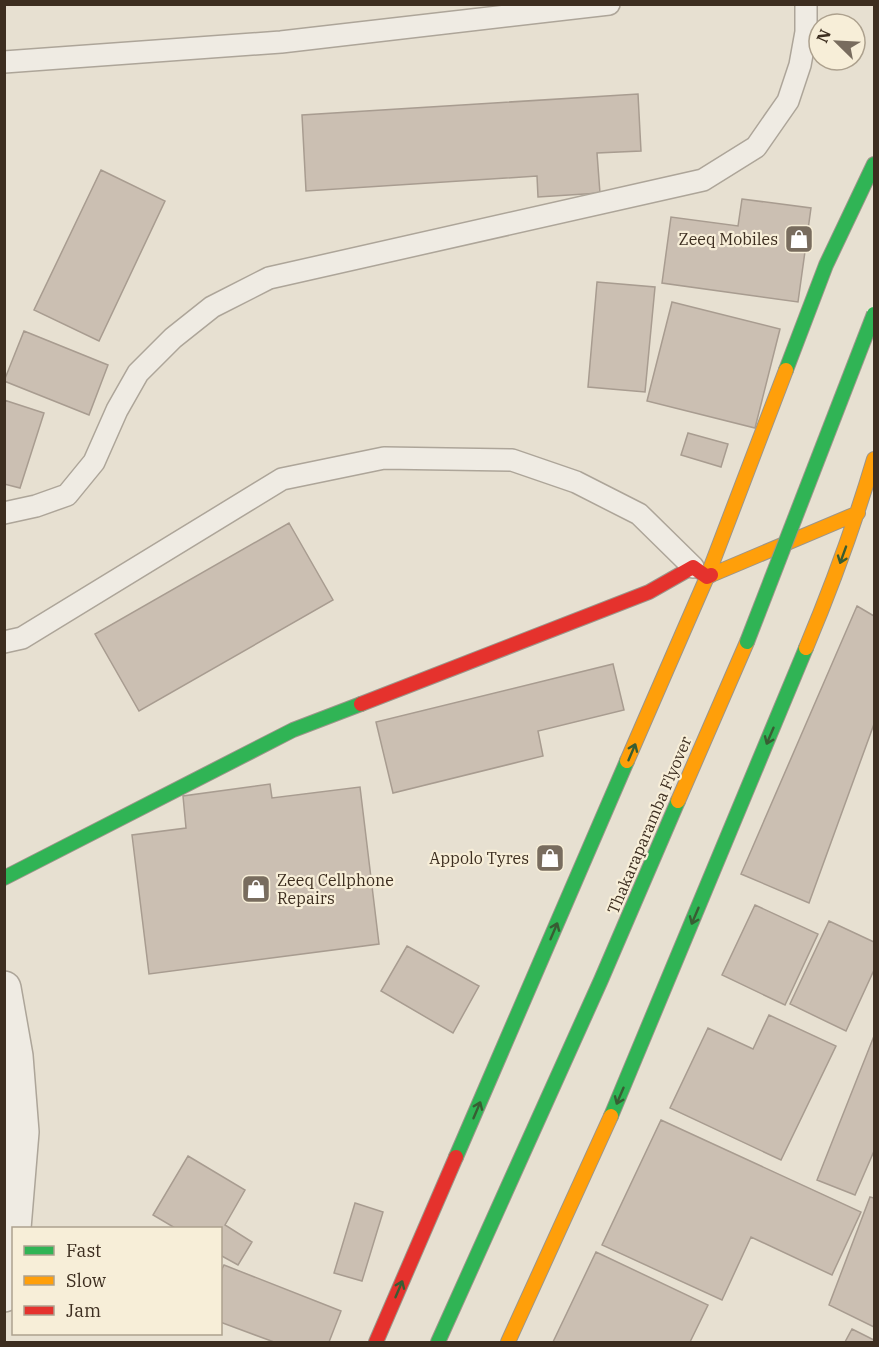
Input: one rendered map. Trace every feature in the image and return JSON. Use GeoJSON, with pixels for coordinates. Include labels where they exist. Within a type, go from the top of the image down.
{"type":"FeatureCollection","features":[{"type":"Feature","properties":{"kind":"street"},"geometry":{"type":"LineString","coordinates":[[376,1342],[700,572],[826,265],[874,164]]}},
{"type":"Feature","properties":{"kind":"street","name":"Thakaraparamba Flyover"},"geometry":{"type":"LineString","coordinates":[[438,1342],[601,980],[747,642],[874,314]]}},
{"type":"Feature","properties":{"kind":"street"},"geometry":{"type":"LineString","coordinates":[[508,1342],[622,1089],[825,604],[866,513],[874,459]]}},
{"type":"Feature","properties":{"kind":"street"},"geometry":{"type":"LineString","coordinates":[[4,878],[293,730],[700,572],[866,513]]}},
{"type":"Feature","properties":{"kind":"street"},"geometry":{"type":"LineString","coordinates":[[4,988],[16,1056],[22,1132],[14,1227]]}},
{"type":"Feature","properties":{"kind":"street"},"geometry":{"type":"LineString","coordinates":[[4,1295],[12,1247]]}},
{"type":"Feature","properties":{"kind":"lane"},"geometry":{"type":"LineString","coordinates":[[4,62],[281,42],[609,4]]}},
{"type":"Feature","properties":{"kind":"lane"},"geometry":{"type":"LineString","coordinates":[[4,513],[36,506],[67,495],[94,462],[138,372],[172,338],[212,307],[269,278],[703,180],[756,147],[788,101],[800,65],[806,32],[806,4]]}},
{"type":"Feature","properties":{"kind":"lane"},"geometry":{"type":"LineString","coordinates":[[4,642],[22,638],[282,478],[384,458],[512,460],[576,482],[639,514],[700,572]]}},
{"type":"Feature","properties":{"kind":"building"},"geometry":{"type":"Polygon","coordinates":[[[638,94],[641,151],[597,153],[600,193],[538,197],[537,176],[306,191],[302,115],[638,94]]]}},
{"type":"Feature","properties":{"kind":"building"},"geometry":{"type":"Polygon","coordinates":[[[101,170],[165,201],[99,341],[34,310],[101,170]]]}},
{"type":"Feature","properties":{"kind":"building"},"geometry":{"type":"Polygon","coordinates":[[[742,199],[811,208],[798,302],[662,283],[671,217],[738,226],[742,199]]]}},
{"type":"Feature","properties":{"kind":"building"},"geometry":{"type":"Polygon","coordinates":[[[597,282],[655,287],[645,392],[588,387],[597,282]]]}},
{"type":"Feature","properties":{"kind":"building"},"geometry":{"type":"Polygon","coordinates":[[[672,302],[780,329],[755,428],[647,401],[672,302]]]}},
{"type":"Feature","properties":{"kind":"building"},"geometry":{"type":"Polygon","coordinates":[[[24,331],[108,365],[89,415],[4,381],[24,331]]]}},
{"type":"Feature","properties":{"kind":"building"},"geometry":{"type":"Polygon","coordinates":[[[4,400],[44,413],[20,488],[4,484],[4,400]]]}},
{"type":"Feature","properties":{"kind":"building"},"geometry":{"type":"Polygon","coordinates":[[[688,433],[728,444],[721,467],[681,455],[688,433]]]}},
{"type":"Feature","properties":{"kind":"building"},"geometry":{"type":"Polygon","coordinates":[[[289,523],[333,600],[139,711],[95,634],[289,523]]]}},
{"type":"Feature","properties":{"kind":"building"},"geometry":{"type":"Polygon","coordinates":[[[857,606],[874,616],[874,724],[809,903],[741,874],[857,606]]]}},
{"type":"Feature","properties":{"kind":"building"},"geometry":{"type":"Polygon","coordinates":[[[613,664],[624,710],[538,731],[543,756],[393,793],[376,722],[613,664]]]}},
{"type":"Feature","properties":{"kind":"building","name":"Zeeq Cellphone Repairs"},"geometry":{"type":"Polygon","coordinates":[[[270,784],[272,798],[360,787],[379,944],[149,974],[132,835],[186,828],[183,796],[270,784]]]}},
{"type":"Feature","properties":{"kind":"building"},"geometry":{"type":"Polygon","coordinates":[[[755,905],[818,934],[785,1005],[722,975],[755,905]]]}},
{"type":"Feature","properties":{"kind":"building"},"geometry":{"type":"Polygon","coordinates":[[[829,921],[874,942],[874,970],[846,1031],[790,1004],[829,921]]]}},
{"type":"Feature","properties":{"kind":"building"},"geometry":{"type":"Polygon","coordinates":[[[407,946],[479,986],[453,1033],[381,991],[407,946]]]}},
{"type":"Feature","properties":{"kind":"building"},"geometry":{"type":"Polygon","coordinates":[[[769,1015],[836,1046],[781,1160],[670,1108],[708,1028],[753,1049],[769,1015]]]}},
{"type":"Feature","properties":{"kind":"building"},"geometry":{"type":"Polygon","coordinates":[[[874,1036],[874,1151],[855,1195],[817,1180],[874,1036]]]}},
{"type":"Feature","properties":{"kind":"building"},"geometry":{"type":"Polygon","coordinates":[[[661,1120],[861,1212],[832,1275],[751,1237],[722,1300],[602,1245],[661,1120]]]}},
{"type":"Feature","properties":{"kind":"building"},"geometry":{"type":"Polygon","coordinates":[[[188,1156],[245,1190],[225,1225],[252,1242],[238,1265],[222,1256],[222,1227],[173,1227],[153,1215],[188,1156]]]}},
{"type":"Feature","properties":{"kind":"building"},"geometry":{"type":"Polygon","coordinates":[[[870,1197],[874,1198],[874,1327],[829,1305],[870,1197]]]}},
{"type":"Feature","properties":{"kind":"building"},"geometry":{"type":"Polygon","coordinates":[[[355,1203],[383,1212],[362,1281],[334,1273],[355,1203]]]}},
{"type":"Feature","properties":{"kind":"building"},"geometry":{"type":"Polygon","coordinates":[[[596,1252],[708,1305],[690,1342],[553,1342],[596,1252]]]}},
{"type":"Feature","properties":{"kind":"building"},"geometry":{"type":"Polygon","coordinates":[[[224,1265],[341,1311],[329,1342],[274,1342],[222,1323],[222,1269],[224,1265]]]}},
{"type":"Feature","properties":{"kind":"building"},"geometry":{"type":"Polygon","coordinates":[[[852,1329],[874,1340],[874,1342],[845,1342],[852,1329]]]}},
{"type":"Feature","properties":{"kind":"traffic: fast"},"geometry":{"type":"LineString","coordinates":[[786,370],[826,265],[874,164]]}},
{"type":"Feature","properties":{"kind":"traffic: fast"},"geometry":{"type":"LineString","coordinates":[[747,642],[874,314]]}},
{"type":"Feature","properties":{"kind":"traffic: fast"},"geometry":{"type":"LineString","coordinates":[[611,1116],[806,648]]}},
{"type":"Feature","properties":{"kind":"traffic: fast"},"geometry":{"type":"LineString","coordinates":[[4,878],[293,730],[361,704]]}},
{"type":"Feature","properties":{"kind":"traffic: fast"},"geometry":{"type":"LineString","coordinates":[[456,1157],[627,761]]}},
{"type":"Feature","properties":{"kind":"traffic: fast"},"geometry":{"type":"LineString","coordinates":[[438,1342],[601,980],[678,801]]}},
{"type":"Feature","properties":{"kind":"traffic: slow"},"geometry":{"type":"LineString","coordinates":[[627,761],[707,577],[786,370]]}},
{"type":"Feature","properties":{"kind":"traffic: slow"},"geometry":{"type":"LineString","coordinates":[[806,648],[843,554],[874,459]]}},
{"type":"Feature","properties":{"kind":"traffic: slow"},"geometry":{"type":"LineString","coordinates":[[711,575],[858,513]]}},
{"type":"Feature","properties":{"kind":"traffic: slow"},"geometry":{"type":"LineString","coordinates":[[678,801],[747,642]]}},
{"type":"Feature","properties":{"kind":"traffic: slow"},"geometry":{"type":"LineString","coordinates":[[508,1342],[611,1116]]}},
{"type":"Feature","properties":{"kind":"traffic: jam"},"geometry":{"type":"LineString","coordinates":[[361,704],[649,592],[693,567],[707,577],[711,575]]}},
{"type":"Feature","properties":{"kind":"traffic: jam"},"geometry":{"type":"LineString","coordinates":[[376,1342],[456,1157]]}},
{"type":"Feature","properties":{"kind":"place","name":"Zeeq Mobiles"},"geometry":{"type":"Point","coordinates":[799,239]}},
{"type":"Feature","properties":{"kind":"place","name":"Appolo Tyres"},"geometry":{"type":"Point","coordinates":[550,858]}},
{"type":"Feature","properties":{"kind":"place","name":"Zeeq Cellphone Repairs"},"geometry":{"type":"Point","coordinates":[256,889]}}]}
